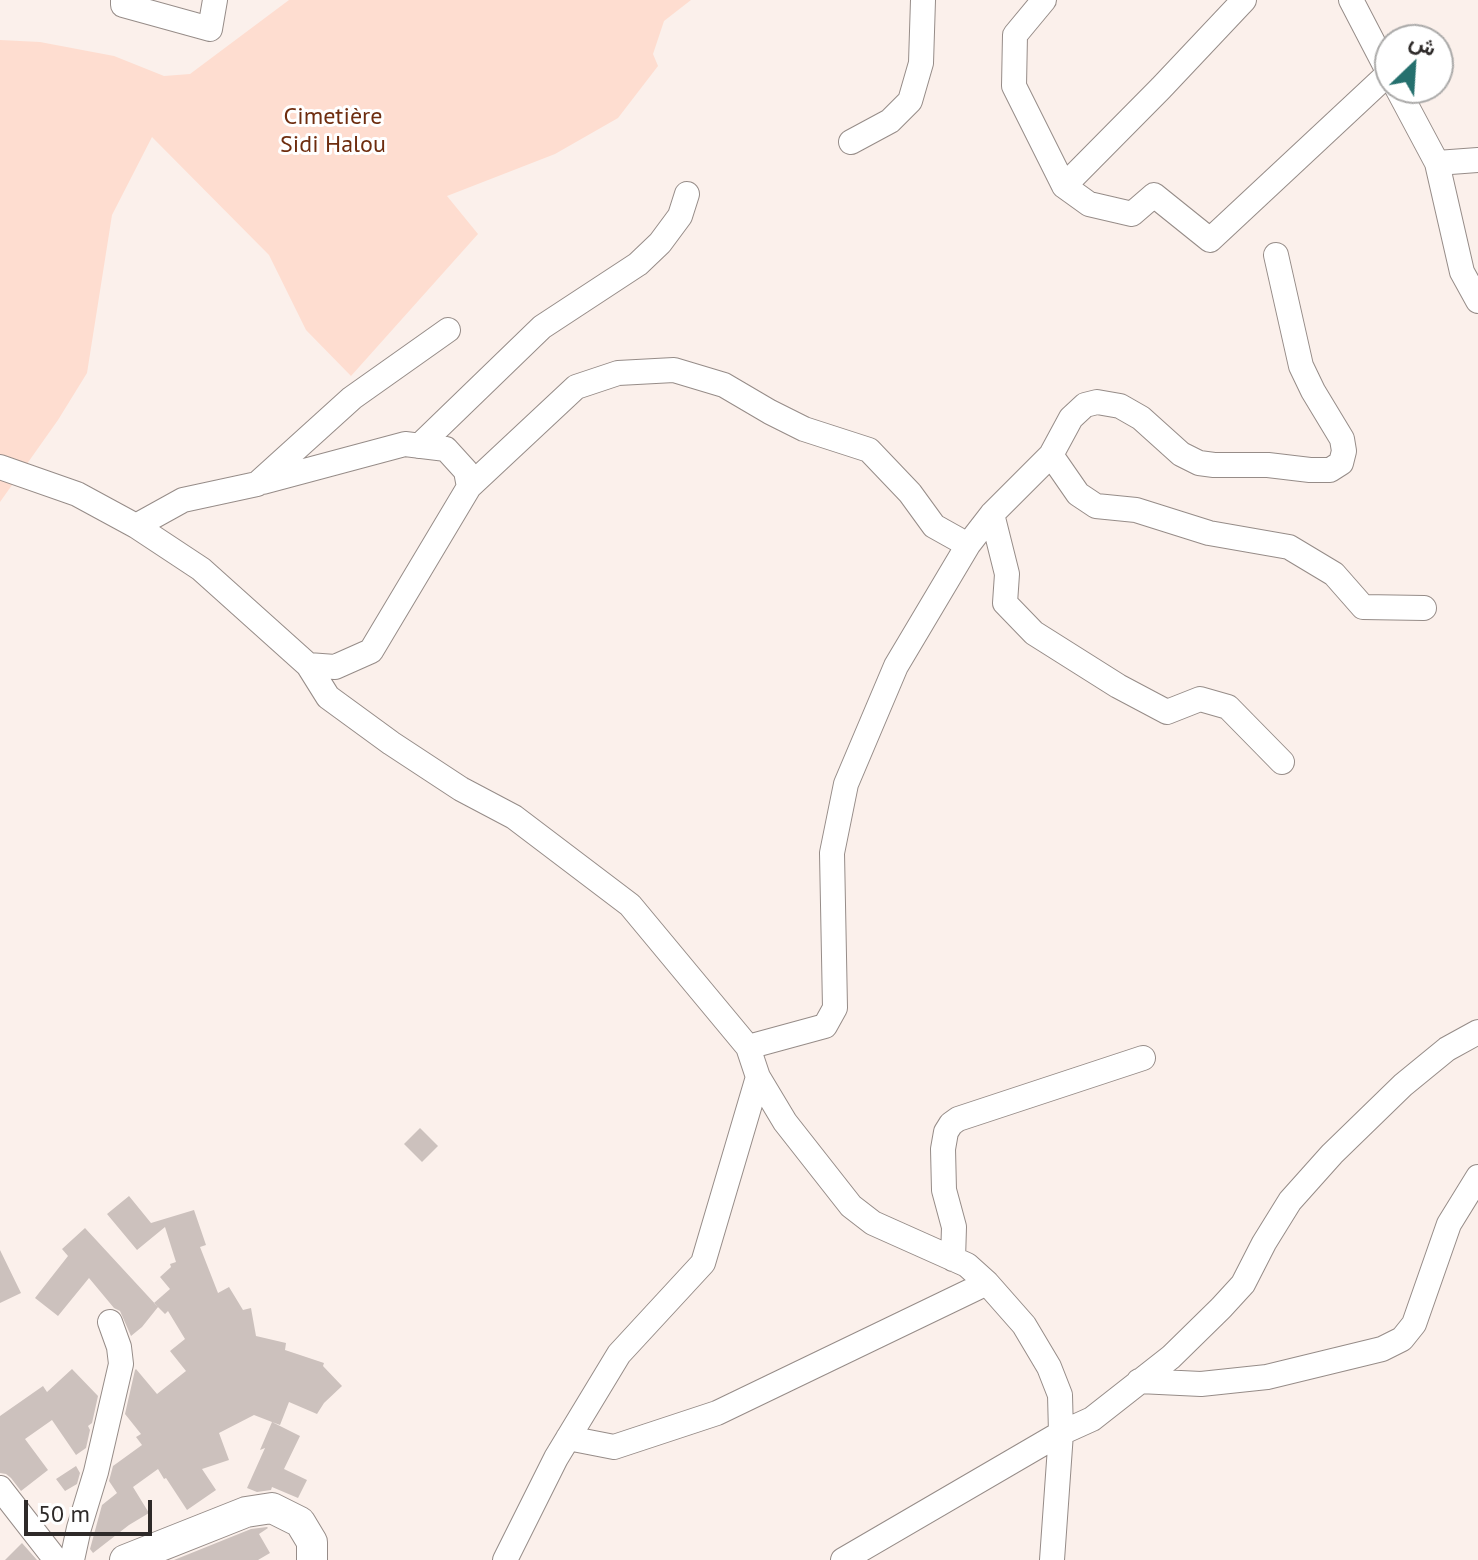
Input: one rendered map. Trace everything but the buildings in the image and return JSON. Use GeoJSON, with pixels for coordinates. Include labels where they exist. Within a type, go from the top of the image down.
{"type":"FeatureCollection","features":[{"type":"Feature","properties":{"kind":"main road"},"geometry":{"type":"LineString","coordinates":[[125,1560],[246,1512],[272,1508],[300,1522],[312,1542],[312,1560]]}},
{"type":"Feature","properties":{"kind":"street"},"geometry":{"type":"LineString","coordinates":[[123,0],[123,5],[210,29],[215,0]]}},
{"type":"Feature","properties":{"kind":"street"},"geometry":{"type":"LineString","coordinates":[[851,142],[890,121],[910,101],[921,63],[923,0]]}},
{"type":"Feature","properties":{"kind":"street"},"geometry":{"type":"LineString","coordinates":[[1044,0],[1015,35],[1014,86],[1064,186],[1089,204],[1132,214],[1154,195],[1210,240],[1374,95]]}},
{"type":"Feature","properties":{"kind":"street"},"geometry":{"type":"LineString","coordinates":[[1064,186],[1244,0]]}},
{"type":"Feature","properties":{"kind":"street"},"geometry":{"type":"LineString","coordinates":[[1351,0],[1374,44]]}},
{"type":"Feature","properties":{"kind":"street"},"geometry":{"type":"LineString","coordinates":[[1405,104],[1437,163],[1462,272],[1478,301]]}},
{"type":"Feature","properties":{"kind":"street"},"geometry":{"type":"LineString","coordinates":[[1437,163],[1478,160]]}},
{"type":"Feature","properties":{"kind":"street"},"geometry":{"type":"LineString","coordinates":[[419,446],[542,327],[638,264],[660,243],[680,216],[687,194]]}},
{"type":"Feature","properties":{"kind":"street"},"geometry":{"type":"LineString","coordinates":[[748,1047],[825,1026],[835,1008],[832,853],[846,784],[896,666],[968,545],[992,514],[1051,455],[1071,418],[1085,405],[1097,402],[1120,406],[1141,418],[1181,454],[1199,463],[1330,470],[1341,463],[1344,451],[1342,439],[1301,366],[1276,255]]}},
{"type":"Feature","properties":{"kind":"street"},"geometry":{"type":"LineString","coordinates":[[257,484],[352,398],[448,330]]}},
{"type":"Feature","properties":{"kind":"street"},"geometry":{"type":"LineString","coordinates":[[308,665],[335,667],[371,651],[469,487],[576,387],[618,373],[674,370],[724,385],[804,429],[869,450],[910,493],[934,526],[968,545]]}},
{"type":"Feature","properties":{"kind":"street"},"geometry":{"type":"LineString","coordinates":[[136,526],[183,500],[257,484],[405,444],[446,449],[466,471],[469,487]]}},
{"type":"Feature","properties":{"kind":"street"},"geometry":{"type":"LineString","coordinates":[[1051,455],[1078,494],[1096,506],[1136,510],[1209,533],[1289,547],[1334,574],[1363,607],[1424,608]]}},
{"type":"Feature","properties":{"kind":"street"},"geometry":{"type":"LineString","coordinates":[[0,467],[77,494],[136,526],[201,569],[308,665],[328,697],[461,789],[514,817],[630,905],[748,1047],[758,1077],[785,1122],[851,1206],[873,1223],[967,1265],[1024,1325],[1049,1367],[1060,1395],[1061,1433],[1052,1560]]}},
{"type":"Feature","properties":{"kind":"street"},"geometry":{"type":"LineString","coordinates":[[992,514],[1007,574],[1005,603],[1034,633],[1118,686],[1167,712],[1200,699],[1228,707],[1282,762]]}},
{"type":"Feature","properties":{"kind":"street"},"geometry":{"type":"LineString","coordinates":[[843,1560],[1061,1433],[1092,1419],[1171,1357],[1243,1284],[1290,1201],[1332,1154],[1403,1085],[1447,1049],[1478,1032]]}},
{"type":"Feature","properties":{"kind":"street"},"geometry":{"type":"LineString","coordinates":[[953,1259],[954,1227],[944,1190],[946,1132],[951,1124],[958,1119],[1143,1058]]}},
{"type":"Feature","properties":{"kind":"street"},"geometry":{"type":"LineString","coordinates":[[505,1560],[556,1458],[619,1354],[703,1263],[758,1077]]}},
{"type":"Feature","properties":{"kind":"street"},"geometry":{"type":"LineString","coordinates":[[1139,1381],[1201,1384],[1267,1377],[1382,1349],[1402,1339],[1414,1324],[1449,1224],[1478,1177]]}},
{"type":"Feature","properties":{"kind":"street"},"geometry":{"type":"LineString","coordinates":[[568,1438],[614,1447],[717,1413],[987,1283]]}},
{"type":"Feature","properties":{"kind":"street"},"geometry":{"type":"LineString","coordinates":[[72,1560],[121,1364],[110,1322]]}},
{"type":"Feature","properties":{"kind":"street"},"geometry":{"type":"LineString","coordinates":[[0,1488],[56,1560]]}},
{"type":"Feature","properties":{"kind":"green space","name":"Cimetière Sidi Halou"},"geometry":{"type":"Polygon","coordinates":[[[289,0],[691,0],[664,21],[653,54],[658,66],[618,118],[555,154],[447,196],[478,234],[351,376],[306,330],[269,255],[152,137],[112,215],[87,373],[0,502],[0,40],[40,42],[114,56],[164,76],[190,74],[289,0]]]}}]}
